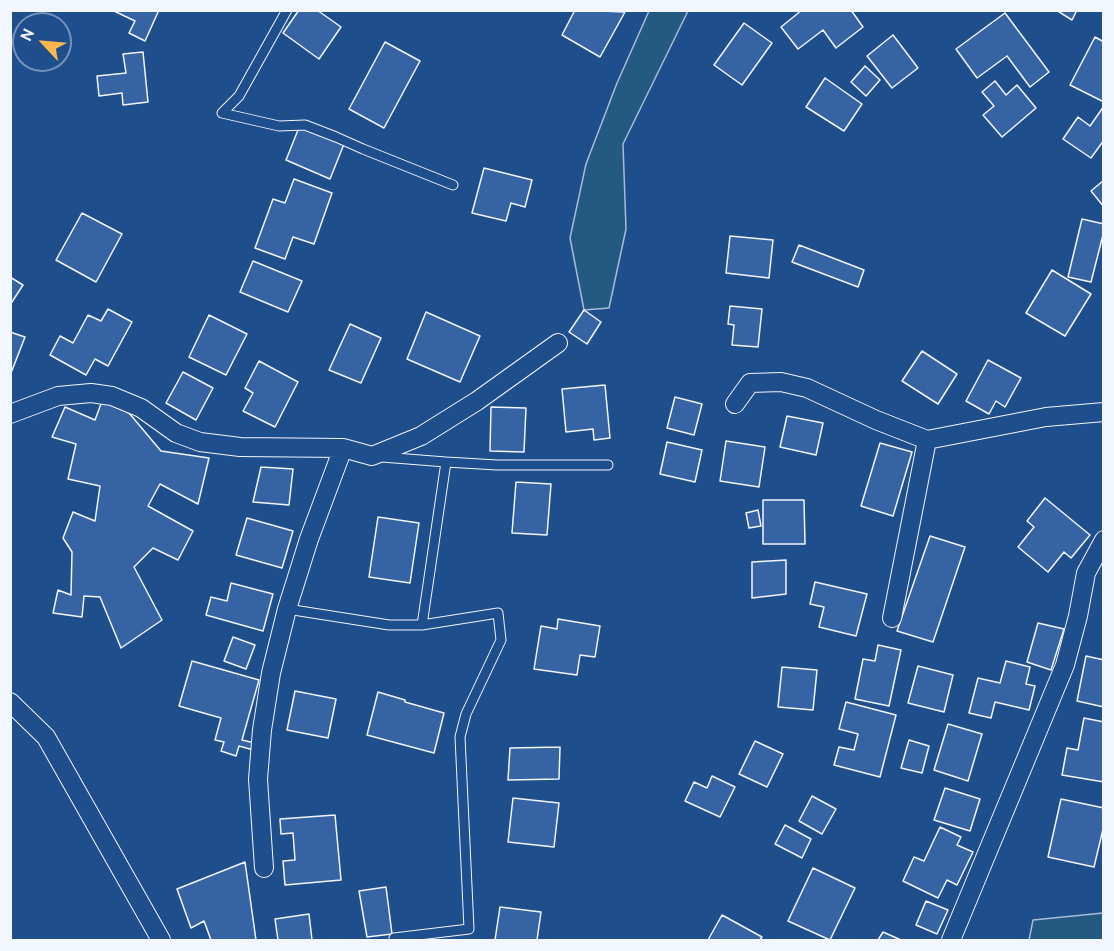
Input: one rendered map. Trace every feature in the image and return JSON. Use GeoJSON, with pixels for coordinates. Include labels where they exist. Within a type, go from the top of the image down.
{"type":"FeatureCollection","features":[{"type":"Feature","properties":{"kind":"street"},"geometry":{"type":"LineString","coordinates":[[10,414],[58,396],[91,393],[112,396],[141,408],[176,433],[200,442],[240,447],[343,448],[372,456],[420,436],[477,400],[558,343]]}},
{"type":"Feature","properties":{"kind":"street"},"geometry":{"type":"LineString","coordinates":[[735,404],[750,383],[781,382],[807,388],[876,420],[927,440],[1047,417],[1104,412]]}},
{"type":"Feature","properties":{"kind":"street"},"geometry":{"type":"LineString","coordinates":[[892,618],[927,440]]}},
{"type":"Feature","properties":{"kind":"street"},"geometry":{"type":"LineString","coordinates":[[264,868],[258,779],[262,730],[271,673],[287,609],[309,539],[343,448]]}},
{"type":"Feature","properties":{"kind":"street"},"geometry":{"type":"LineString","coordinates":[[951,940],[1065,665],[1086,573],[1104,540]]}},
{"type":"Feature","properties":{"kind":"street"},"geometry":{"type":"LineString","coordinates":[[10,702],[46,737],[161,940]]}},
{"type":"Feature","properties":{"kind":"lane"},"geometry":{"type":"LineString","coordinates":[[287,10],[239,96],[222,113],[279,126],[304,125],[453,184]]}},
{"type":"Feature","properties":{"kind":"lane"},"geometry":{"type":"LineString","coordinates":[[372,456],[497,465],[608,465]]}},
{"type":"Feature","properties":{"kind":"lane"},"geometry":{"type":"LineString","coordinates":[[422,625],[446,462]]}},
{"type":"Feature","properties":{"kind":"lane"},"geometry":{"type":"LineString","coordinates":[[287,609],[389,625],[422,625],[498,614],[501,640],[466,714],[460,736],[469,928],[394,938],[394,940]]}},
{"type":"Feature","properties":{"kind":"shaded area"},"geometry":{"type":"Polygon","coordinates":[[[649,11],[688,11],[623,144],[626,229],[609,308],[584,310],[570,238],[586,164],[617,83],[649,11]]]}},
{"type":"Feature","properties":{"kind":"shaded area"},"geometry":{"type":"Polygon","coordinates":[[[1103,913],[1103,940],[1029,940],[1033,920],[1103,913]]]}},
{"type":"Feature","properties":{"kind":"building"},"geometry":{"type":"Polygon","coordinates":[[[159,10],[145,41],[129,33],[135,21],[114,11],[159,10]]]}},
{"type":"Feature","properties":{"kind":"building"},"geometry":{"type":"Polygon","coordinates":[[[299,10],[317,10],[341,27],[319,59],[283,33],[299,10]]]}},
{"type":"Feature","properties":{"kind":"building"},"geometry":{"type":"Polygon","coordinates":[[[575,10],[625,12],[600,57],[562,35],[575,10]]]}},
{"type":"Feature","properties":{"kind":"building"},"geometry":{"type":"Polygon","coordinates":[[[802,10],[851,10],[863,27],[836,48],[823,30],[798,49],[781,27],[802,10]]]}},
{"type":"Feature","properties":{"kind":"building"},"geometry":{"type":"Polygon","coordinates":[[[1056,10],[1077,10],[1072,20],[1056,10]]]}},
{"type":"Feature","properties":{"kind":"building"},"geometry":{"type":"Polygon","coordinates":[[[1005,13],[1049,72],[1030,87],[1007,56],[977,78],[956,49],[1005,13]]]}},
{"type":"Feature","properties":{"kind":"building"},"geometry":{"type":"Polygon","coordinates":[[[744,23],[772,43],[742,85],[714,65],[744,23]]]}},
{"type":"Feature","properties":{"kind":"building"},"geometry":{"type":"Polygon","coordinates":[[[893,35],[918,68],[892,88],[867,56],[893,35]]]}},
{"type":"Feature","properties":{"kind":"building"},"geometry":{"type":"Polygon","coordinates":[[[1095,37],[1104,42],[1104,98],[1102,101],[1070,85],[1095,37]]]}},
{"type":"Feature","properties":{"kind":"building"},"geometry":{"type":"Polygon","coordinates":[[[385,42],[420,61],[384,128],[349,109],[385,42]]]}},
{"type":"Feature","properties":{"kind":"building"},"geometry":{"type":"Polygon","coordinates":[[[143,52],[148,102],[123,105],[122,93],[99,96],[97,76],[126,73],[123,54],[143,52]]]}},
{"type":"Feature","properties":{"kind":"building"},"geometry":{"type":"Polygon","coordinates":[[[865,66],[880,80],[866,96],[851,82],[865,66]]]}},
{"type":"Feature","properties":{"kind":"building"},"geometry":{"type":"Polygon","coordinates":[[[825,78],[862,104],[844,131],[806,107],[825,78]]]}},
{"type":"Feature","properties":{"kind":"building"},"geometry":{"type":"Polygon","coordinates":[[[995,81],[1006,95],[1017,85],[1036,108],[1002,137],[983,115],[994,106],[982,92],[995,81]]]}},
{"type":"Feature","properties":{"kind":"building"},"geometry":{"type":"Polygon","coordinates":[[[1104,106],[1104,140],[1091,158],[1063,139],[1078,117],[1090,126],[1104,106]]]}},
{"type":"Feature","properties":{"kind":"building"},"geometry":{"type":"Polygon","coordinates":[[[300,125],[344,144],[330,179],[286,160],[300,125]]]}},
{"type":"Feature","properties":{"kind":"building"},"geometry":{"type":"Polygon","coordinates":[[[484,168],[532,180],[525,207],[511,203],[506,221],[472,213],[484,168]]]}},
{"type":"Feature","properties":{"kind":"building"},"geometry":{"type":"Polygon","coordinates":[[[294,179],[332,193],[314,244],[293,237],[285,259],[255,248],[273,199],[285,203],[294,179]]]}},
{"type":"Feature","properties":{"kind":"building"},"geometry":{"type":"Polygon","coordinates":[[[1104,180],[1104,207],[1091,191],[1104,180]]]}},
{"type":"Feature","properties":{"kind":"building"},"geometry":{"type":"Polygon","coordinates":[[[82,213],[122,234],[96,282],[56,260],[82,213]]]}},
{"type":"Feature","properties":{"kind":"building"},"geometry":{"type":"Polygon","coordinates":[[[1082,219],[1104,224],[1091,282],[1068,277],[1082,219]]]}},
{"type":"Feature","properties":{"kind":"building"},"geometry":{"type":"Polygon","coordinates":[[[730,236],[773,240],[769,278],[726,273],[730,236]]]}},
{"type":"Feature","properties":{"kind":"building"},"geometry":{"type":"Polygon","coordinates":[[[799,245],[864,270],[858,287],[792,262],[799,245]]]}},
{"type":"Feature","properties":{"kind":"building"},"geometry":{"type":"Polygon","coordinates":[[[253,261],[302,281],[288,312],[240,292],[253,261]]]}},
{"type":"Feature","properties":{"kind":"building"},"geometry":{"type":"Polygon","coordinates":[[[1052,270],[1091,294],[1065,336],[1026,313],[1052,270]]]}},
{"type":"Feature","properties":{"kind":"building"},"geometry":{"type":"Polygon","coordinates":[[[10,277],[23,285],[10,305],[10,277]]]}},
{"type":"Feature","properties":{"kind":"building"},"geometry":{"type":"Polygon","coordinates":[[[730,306],[762,309],[758,347],[732,345],[734,325],[728,324],[730,306]]]}},
{"type":"Feature","properties":{"kind":"building"},"geometry":{"type":"Polygon","coordinates":[[[108,309],[132,322],[108,366],[95,359],[86,375],[50,355],[60,336],[73,343],[88,315],[101,321],[108,309]]]}},
{"type":"Feature","properties":{"kind":"building"},"geometry":{"type":"Polygon","coordinates":[[[584,310],[601,322],[587,344],[569,332],[584,310]]]}},
{"type":"Feature","properties":{"kind":"building"},"geometry":{"type":"Polygon","coordinates":[[[426,312],[480,336],[460,382],[407,359],[426,312]]]}},
{"type":"Feature","properties":{"kind":"building"},"geometry":{"type":"Polygon","coordinates":[[[209,315],[247,334],[226,375],[189,357],[209,315]]]}},
{"type":"Feature","properties":{"kind":"building"},"geometry":{"type":"Polygon","coordinates":[[[350,324],[381,338],[361,383],[329,370],[350,324]]]}},
{"type":"Feature","properties":{"kind":"building"},"geometry":{"type":"Polygon","coordinates":[[[10,332],[25,337],[11,373],[10,373],[10,332]]]}},
{"type":"Feature","properties":{"kind":"building"},"geometry":{"type":"Polygon","coordinates":[[[922,351],[957,374],[938,404],[902,381],[922,351]]]}},
{"type":"Feature","properties":{"kind":"building"},"geometry":{"type":"Polygon","coordinates":[[[988,360],[1021,378],[1005,407],[996,401],[989,414],[966,401],[988,360]]]}},
{"type":"Feature","properties":{"kind":"building"},"geometry":{"type":"Polygon","coordinates":[[[259,361],[298,382],[275,427],[243,411],[253,393],[245,388],[259,361]]]}},
{"type":"Feature","properties":{"kind":"building"},"geometry":{"type":"Polygon","coordinates":[[[183,372],[213,388],[196,420],[166,403],[183,372]]]}},
{"type":"Feature","properties":{"kind":"building"},"geometry":{"type":"Polygon","coordinates":[[[605,385],[610,438],[594,440],[593,429],[566,432],[562,389],[605,385]]]}},
{"type":"Feature","properties":{"kind":"building"},"geometry":{"type":"Polygon","coordinates":[[[675,397],[702,404],[694,435],[667,428],[675,397]]]}},
{"type":"Feature","properties":{"kind":"building"},"geometry":{"type":"Polygon","coordinates":[[[102,401],[129,413],[161,451],[209,458],[198,504],[160,484],[148,506],[193,531],[178,560],[153,548],[134,567],[162,620],[121,648],[100,597],[84,596],[82,617],[53,613],[58,590],[71,595],[72,552],[63,538],[73,512],[95,521],[100,486],[68,479],[76,444],[52,437],[65,407],[95,420],[102,401]]]}},
{"type":"Feature","properties":{"kind":"building"},"geometry":{"type":"Polygon","coordinates":[[[491,407],[526,408],[524,452],[490,451],[491,407]]]}},
{"type":"Feature","properties":{"kind":"building"},"geometry":{"type":"Polygon","coordinates":[[[787,416],[823,423],[816,455],[780,447],[787,416]]]}},
{"type":"Feature","properties":{"kind":"building"},"geometry":{"type":"Polygon","coordinates":[[[726,441],[765,447],[759,487],[720,481],[726,441]]]}},
{"type":"Feature","properties":{"kind":"building"},"geometry":{"type":"Polygon","coordinates":[[[667,442],[702,450],[695,482],[660,474],[667,442]]]}},
{"type":"Feature","properties":{"kind":"building"},"geometry":{"type":"Polygon","coordinates":[[[880,443],[912,452],[893,516],[861,506],[880,443]]]}},
{"type":"Feature","properties":{"kind":"building"},"geometry":{"type":"Polygon","coordinates":[[[261,467],[293,469],[289,505],[253,502],[261,467]]]}},
{"type":"Feature","properties":{"kind":"building"},"geometry":{"type":"Polygon","coordinates":[[[516,482],[551,484],[547,535],[512,533],[516,482]]]}},
{"type":"Feature","properties":{"kind":"building"},"geometry":{"type":"Polygon","coordinates":[[[1045,498],[1090,535],[1071,558],[1064,552],[1048,572],[1018,547],[1034,527],[1027,521],[1045,498]]]}},
{"type":"Feature","properties":{"kind":"building"},"geometry":{"type":"Polygon","coordinates":[[[763,500],[804,500],[805,544],[763,544],[763,500]]]}},
{"type":"Feature","properties":{"kind":"building"},"geometry":{"type":"Polygon","coordinates":[[[758,510],[761,526],[749,528],[746,513],[758,510]]]}},
{"type":"Feature","properties":{"kind":"building"},"geometry":{"type":"Polygon","coordinates":[[[378,517],[419,523],[410,583],[369,577],[378,517]]]}},
{"type":"Feature","properties":{"kind":"building"},"geometry":{"type":"Polygon","coordinates":[[[247,518],[293,531],[282,568],[236,555],[247,518]]]}},
{"type":"Feature","properties":{"kind":"building"},"geometry":{"type":"Polygon","coordinates":[[[930,536],[965,547],[933,642],[897,631],[930,536]]]}},
{"type":"Feature","properties":{"kind":"building"},"geometry":{"type":"Polygon","coordinates":[[[786,560],[786,594],[752,598],[752,562],[786,560]]]}},
{"type":"Feature","properties":{"kind":"building"},"geometry":{"type":"Polygon","coordinates":[[[815,582],[867,594],[856,636],[819,627],[824,607],[810,604],[815,582]]]}},
{"type":"Feature","properties":{"kind":"building"},"geometry":{"type":"Polygon","coordinates":[[[231,583],[273,594],[263,631],[206,615],[211,597],[227,601],[231,583]]]}},
{"type":"Feature","properties":{"kind":"building"},"geometry":{"type":"Polygon","coordinates":[[[558,619],[600,626],[595,657],[580,655],[577,675],[534,669],[541,626],[557,629],[558,619]]]}},
{"type":"Feature","properties":{"kind":"building"},"geometry":{"type":"Polygon","coordinates":[[[1038,623],[1064,629],[1051,670],[1027,662],[1038,623]]]}},
{"type":"Feature","properties":{"kind":"building"},"geometry":{"type":"Polygon","coordinates":[[[233,637],[255,645],[246,669],[224,661],[233,637]]]}},
{"type":"Feature","properties":{"kind":"building"},"geometry":{"type":"Polygon","coordinates":[[[878,645],[901,650],[889,706],[855,699],[863,659],[875,661],[878,645]]]}},
{"type":"Feature","properties":{"kind":"building"},"geometry":{"type":"Polygon","coordinates":[[[1086,656],[1104,660],[1104,707],[1077,701],[1086,656]]]}},
{"type":"Feature","properties":{"kind":"building"},"geometry":{"type":"Polygon","coordinates":[[[192,661],[259,680],[242,740],[259,744],[257,751],[239,746],[236,756],[221,751],[224,742],[215,740],[221,718],[179,706],[192,661]]]}},
{"type":"Feature","properties":{"kind":"building"},"geometry":{"type":"Polygon","coordinates":[[[1006,661],[1030,667],[1026,684],[1035,686],[1029,710],[995,702],[991,718],[969,713],[978,678],[1000,683],[1006,661]]]}},
{"type":"Feature","properties":{"kind":"building"},"geometry":{"type":"Polygon","coordinates":[[[918,666],[953,675],[944,712],[908,703],[918,666]]]}},
{"type":"Feature","properties":{"kind":"building"},"geometry":{"type":"Polygon","coordinates":[[[782,667],[817,670],[813,710],[778,707],[782,667]]]}},
{"type":"Feature","properties":{"kind":"building"},"geometry":{"type":"Polygon","coordinates":[[[295,691],[336,699],[328,738],[287,730],[295,691]]]}},
{"type":"Feature","properties":{"kind":"building"},"geometry":{"type":"Polygon","coordinates":[[[378,692],[444,713],[434,753],[367,735],[378,692]]]}},
{"type":"Feature","properties":{"kind":"building"},"geometry":{"type":"Polygon","coordinates":[[[846,702],[896,715],[880,777],[834,765],[839,747],[854,750],[858,734],[839,729],[846,702]]]}},
{"type":"Feature","properties":{"kind":"building"},"geometry":{"type":"Polygon","coordinates":[[[1084,718],[1104,722],[1104,782],[1062,775],[1067,748],[1078,750],[1084,718]]]}},
{"type":"Feature","properties":{"kind":"building"},"geometry":{"type":"Polygon","coordinates":[[[948,724],[982,734],[968,781],[934,770],[948,724]]]}},
{"type":"Feature","properties":{"kind":"building"},"geometry":{"type":"Polygon","coordinates":[[[909,740],[929,746],[922,773],[901,768],[909,740]]]}},
{"type":"Feature","properties":{"kind":"building"},"geometry":{"type":"Polygon","coordinates":[[[755,741],[783,754],[767,787],[739,774],[755,741]]]}},
{"type":"Feature","properties":{"kind":"building"},"geometry":{"type":"Polygon","coordinates":[[[560,747],[559,779],[508,780],[510,748],[560,747]]]}},
{"type":"Feature","properties":{"kind":"building"},"geometry":{"type":"Polygon","coordinates":[[[712,776],[735,787],[720,817],[685,801],[694,782],[707,788],[712,776]]]}},
{"type":"Feature","properties":{"kind":"building"},"geometry":{"type":"Polygon","coordinates":[[[945,788],[980,799],[970,831],[934,820],[945,788]]]}},
{"type":"Feature","properties":{"kind":"building"},"geometry":{"type":"Polygon","coordinates":[[[812,796],[836,809],[822,834],[799,821],[812,796]]]}},
{"type":"Feature","properties":{"kind":"building"},"geometry":{"type":"Polygon","coordinates":[[[513,798],[559,803],[554,847],[508,842],[513,798]]]}},
{"type":"Feature","properties":{"kind":"building"},"geometry":{"type":"Polygon","coordinates":[[[1061,799],[1104,808],[1104,825],[1094,867],[1048,857],[1061,799]]]}},
{"type":"Feature","properties":{"kind":"building"},"geometry":{"type":"Polygon","coordinates":[[[335,815],[341,880],[285,885],[283,861],[295,860],[293,833],[281,834],[280,819],[335,815]]]}},
{"type":"Feature","properties":{"kind":"building"},"geometry":{"type":"Polygon","coordinates":[[[785,825],[811,839],[802,858],[775,844],[785,825]]]}},
{"type":"Feature","properties":{"kind":"building"},"geometry":{"type":"Polygon","coordinates":[[[940,827],[961,837],[957,845],[973,852],[957,885],[947,880],[938,898],[903,881],[914,857],[924,861],[940,827]]]}},
{"type":"Feature","properties":{"kind":"building"},"geometry":{"type":"Polygon","coordinates":[[[245,862],[256,940],[211,940],[204,921],[191,928],[177,889],[245,862]]]}},
{"type":"Feature","properties":{"kind":"building"},"geometry":{"type":"Polygon","coordinates":[[[813,868],[855,888],[830,940],[788,921],[813,868]]]}},
{"type":"Feature","properties":{"kind":"building"},"geometry":{"type":"Polygon","coordinates":[[[386,887],[392,934],[367,937],[359,891],[386,887]]]}},
{"type":"Feature","properties":{"kind":"building"},"geometry":{"type":"Polygon","coordinates":[[[926,901],[948,910],[937,934],[916,925],[926,901]]]}},
{"type":"Feature","properties":{"kind":"building"},"geometry":{"type":"Polygon","coordinates":[[[500,907],[541,912],[537,940],[495,940],[500,907]]]}},
{"type":"Feature","properties":{"kind":"building"},"geometry":{"type":"Polygon","coordinates":[[[309,914],[312,940],[278,940],[275,919],[309,914]]]}},
{"type":"Feature","properties":{"kind":"building"},"geometry":{"type":"Polygon","coordinates":[[[722,915],[762,937],[760,940],[708,940],[722,915]]]}},
{"type":"Feature","properties":{"kind":"building"},"geometry":{"type":"Polygon","coordinates":[[[883,932],[901,940],[878,940],[883,932]]]}}]}
